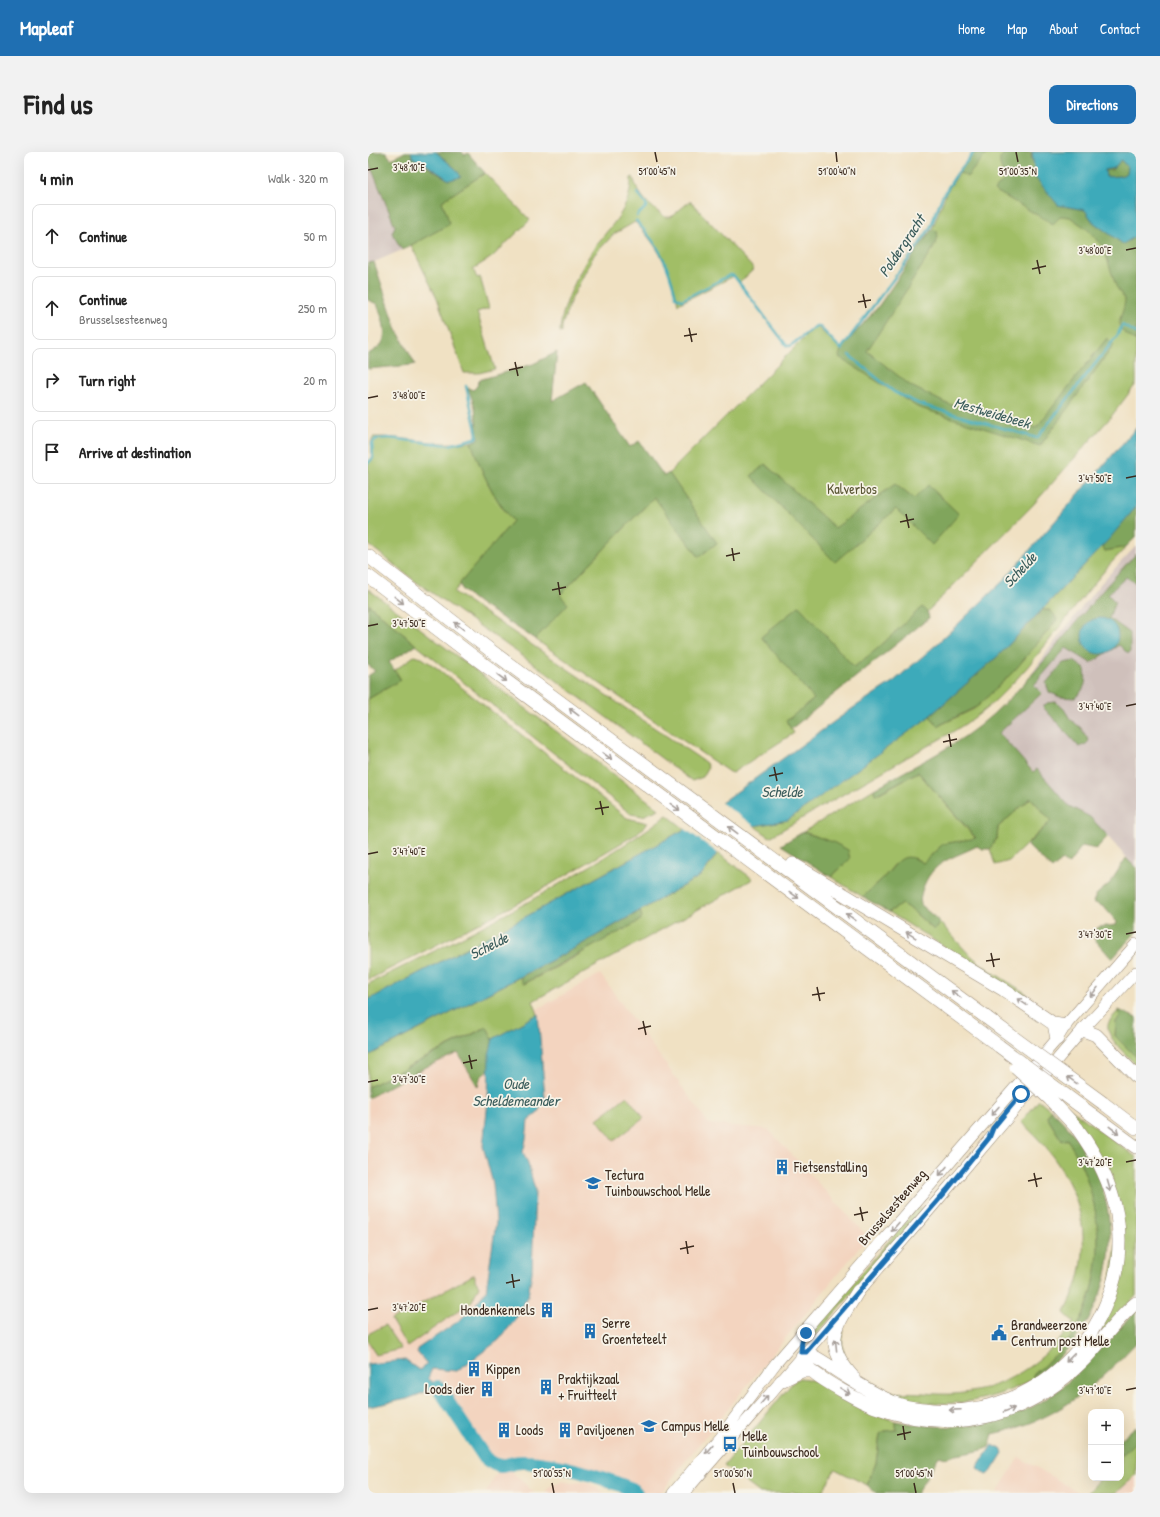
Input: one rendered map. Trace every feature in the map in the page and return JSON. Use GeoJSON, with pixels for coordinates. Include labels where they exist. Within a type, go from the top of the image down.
{"type":"FeatureCollection","features":[{"type":"Feature","properties":{"kind":"highway"},"geometry":{"type":"LineString","coordinates":[[368,556],[490,650],[764,853],[772,853],[987,1018],[1136,1128]]}},
{"type":"Feature","properties":{"kind":"highway"},"geometry":{"type":"LineString","coordinates":[[368,576],[994,1046],[1136,1147]]}},
{"type":"Feature","properties":{"kind":"highway"},"geometry":{"type":"LineString","coordinates":[[780,860],[1004,990],[1060,1025],[1057,1039]]}},
{"type":"Feature","properties":{"kind":"highway"},"geometry":{"type":"LineString","coordinates":[[1083,1030],[1096,1035],[1136,1076]]}},
{"type":"Feature","properties":{"kind":"highway"},"geometry":{"type":"LineString","coordinates":[[803,1354],[896,1404],[912,1408],[956,1410],[985,1406],[1010,1398],[1034,1387],[1056,1372],[1088,1338],[1102,1316],[1114,1280],[1118,1245],[1117,1215],[1108,1181],[1095,1154],[1078,1128],[994,1046]]}},
{"type":"Feature","properties":{"kind":"highway"},"geometry":{"type":"LineString","coordinates":[[858,1291],[841,1317],[837,1327],[835,1342],[837,1355],[842,1365],[864,1388]]}},
{"type":"Feature","properties":{"kind":"highway"},"geometry":{"type":"LineString","coordinates":[[781,1381],[802,1371],[811,1371],[867,1404],[896,1415],[924,1421],[952,1422],[983,1417],[1018,1406],[1037,1398],[1057,1384],[1083,1361],[1136,1303]]}},
{"type":"Feature","properties":{"kind":"highway"},"geometry":{"type":"LineString","coordinates":[[803,1354],[811,1371]]}},
{"type":"Feature","properties":{"kind":"main road"},"geometry":{"type":"LineString","coordinates":[[1060,1025],[1136,944]]}},
{"type":"Feature","properties":{"kind":"main road"},"geometry":{"type":"LineString","coordinates":[[1121,988],[1136,969]]}},
{"type":"Feature","properties":{"kind":"main road"},"geometry":{"type":"LineString","coordinates":[[684,1493],[803,1354],[943,1195],[989,1138],[1083,1030],[1136,972]]}},
{"type":"Feature","properties":{"kind":"main road"},"geometry":{"type":"LineString","coordinates":[[1060,1025],[1083,1030]]}},
{"type":"Feature","properties":{"kind":"main road"},"geometry":{"type":"LineString","coordinates":[[989,1138],[993,1128],[1058,1050],[1057,1039]]}},
{"type":"Feature","properties":{"kind":"main road","name":"Brusselsesteenweg"},"geometry":{"type":"LineString","coordinates":[[673,1493],[720,1437],[776,1363],[1057,1039]]}},
{"type":"Feature","properties":{"kind":"main road"},"geometry":{"type":"LineString","coordinates":[[803,1354],[802,1341],[810,1325]]}},
{"type":"Feature","properties":{"kind":"main road"},"geometry":{"type":"LineString","coordinates":[[776,1363],[803,1354]]}},
{"type":"Feature","properties":{"kind":"shaded area"},"geometry":{"type":"Polygon","coordinates":[[[368,160],[395,226],[393,233],[394,236],[402,250],[372,263],[368,263],[368,160]]]}},
{"type":"Feature","properties":{"kind":"shaded area"},"geometry":{"type":"Polygon","coordinates":[[[1136,546],[1136,868],[1090,817],[1069,806],[1037,769],[1034,772],[998,733],[1042,694],[1028,679],[1051,646],[1101,583],[1136,546]]]}},
{"type":"Feature","properties":{"kind":"shaded area","name":"Tectura Tuinbouwschool Melle"},"geometry":{"type":"Polygon","coordinates":[[[600,974],[709,1124],[768,1129],[868,1237],[661,1493],[636,1493],[592,1475],[553,1466],[524,1462],[515,1462],[503,1467],[494,1465],[485,1458],[438,1388],[407,1399],[368,1407],[368,1098],[424,1068],[458,1053],[600,974]]]}},
{"type":"Feature","properties":{"kind":"shaded area"},"geometry":{"type":"Polygon","coordinates":[[[1019,1457],[1080,1493],[997,1493],[1019,1457]]]}},
{"type":"Feature","properties":{"kind":"shaded area"},"geometry":{"type":"Polygon","coordinates":[[[506,1467],[534,1493],[486,1493],[498,1472],[506,1467]]]}},
{"type":"Feature","properties":{"kind":"shaded area"},"geometry":{"type":"Polygon","coordinates":[[[1136,1475],[1136,1493],[1116,1493],[1136,1475]]]}},
{"type":"Feature","properties":{"kind":"shaded area"},"geometry":{"type":"Polygon","coordinates":[[[563,1481],[571,1483],[586,1482],[606,1493],[545,1493],[549,1487],[563,1481]]]}},
{"type":"Feature","properties":{"kind":"green space"},"geometry":{"type":"Polygon","coordinates":[[[368,152],[386,152],[391,159],[405,152],[411,152],[413,158],[449,180],[457,170],[436,152],[462,152],[465,155],[468,153],[485,173],[442,201],[450,224],[402,250],[392,233],[395,226],[368,160],[368,152]]]}},
{"type":"Feature","properties":{"kind":"green space","name":"Kalverbos"},"geometry":{"type":"Polygon","coordinates":[[[975,152],[1136,152],[1136,384],[1110,418],[1032,506],[921,618],[789,725],[794,733],[732,773],[729,772],[526,633],[560,595],[655,496],[669,473],[816,326],[841,349],[878,307],[917,253],[932,229],[947,191],[975,152]]]}},
{"type":"Feature","properties":{"kind":"green space"},"geometry":{"type":"Polygon","coordinates":[[[975,152],[988,152],[967,177],[959,172],[975,152]]]}},
{"type":"Feature","properties":{"kind":"green space"},"geometry":{"type":"Polygon","coordinates":[[[1006,152],[1032,152],[1031,157],[1058,205],[1085,210],[1093,222],[1123,244],[1136,236],[1136,341],[1122,331],[1120,326],[1119,322],[1125,300],[1116,286],[1103,246],[1087,229],[1070,217],[1061,216],[1053,224],[994,190],[1005,179],[1000,164],[1000,158],[1006,152]]]}},
{"type":"Feature","properties":{"kind":"green space"},"geometry":{"type":"Polygon","coordinates":[[[1121,160],[1128,168],[1127,173],[1121,176],[1106,177],[1105,170],[1112,170],[1121,160]]]}},
{"type":"Feature","properties":{"kind":"green space"},"geometry":{"type":"Polygon","coordinates":[[[485,173],[530,220],[492,257],[473,269],[477,278],[480,277],[489,308],[477,312],[495,369],[479,373],[464,373],[437,298],[411,245],[449,224],[442,201],[485,173]]]}},
{"type":"Feature","properties":{"kind":"green space"},"geometry":{"type":"Polygon","coordinates":[[[633,177],[638,190],[645,200],[665,217],[671,217],[690,201],[754,269],[739,283],[734,276],[678,304],[672,280],[663,260],[651,241],[635,222],[614,234],[594,255],[570,302],[562,326],[562,333],[560,332],[561,323],[572,288],[589,255],[624,208],[628,199],[631,178],[633,177]]]}},
{"type":"Feature","properties":{"kind":"green space"},"geometry":{"type":"Polygon","coordinates":[[[932,229],[937,231],[938,237],[933,249],[867,351],[911,386],[945,403],[1036,428],[1107,338],[1114,345],[1040,446],[917,407],[839,357],[841,349],[878,307],[932,229]]]}},
{"type":"Feature","properties":{"kind":"green space"},"geometry":{"type":"Polygon","coordinates":[[[374,262],[397,330],[415,364],[368,369],[368,354],[381,345],[384,335],[384,324],[377,304],[368,300],[368,263],[374,262]]]}},
{"type":"Feature","properties":{"kind":"green space"},"geometry":{"type":"Polygon","coordinates":[[[557,352],[552,401],[586,382],[630,447],[639,441],[664,476],[669,473],[717,543],[699,557],[654,497],[560,595],[568,604],[535,639],[480,604],[462,590],[460,583],[513,521],[488,484],[471,442],[478,439],[475,407],[468,388],[473,390],[477,386],[479,380],[533,364],[557,352]]]}},
{"type":"Feature","properties":{"kind":"green space"},"geometry":{"type":"Polygon","coordinates":[[[373,437],[447,443],[471,442],[493,493],[513,521],[454,592],[702,760],[706,763],[708,768],[703,777],[692,781],[544,671],[415,581],[368,544],[368,462],[373,460],[371,442],[373,437]]]}},
{"type":"Feature","properties":{"kind":"green space"},"geometry":{"type":"Polygon","coordinates":[[[765,464],[835,528],[895,484],[914,499],[928,485],[959,514],[932,545],[896,509],[835,562],[751,476],[765,464]]]}},
{"type":"Feature","properties":{"kind":"green space"},"geometry":{"type":"Polygon","coordinates":[[[1136,507],[1136,537],[1126,547],[1105,551],[1102,546],[1136,507]]]}},
{"type":"Feature","properties":{"kind":"green space"},"geometry":{"type":"Polygon","coordinates":[[[1102,546],[1105,551],[1126,547],[1093,584],[1015,681],[987,708],[954,731],[770,837],[754,826],[788,820],[930,716],[938,726],[974,709],[1015,670],[1050,610],[1042,610],[1102,546]]]}},
{"type":"Feature","properties":{"kind":"green space"},"geometry":{"type":"Polygon","coordinates":[[[1136,554],[1136,583],[1126,577],[1108,594],[1115,602],[1109,618],[1130,633],[1130,652],[1128,654],[1119,645],[1091,663],[1066,648],[1034,685],[1042,693],[999,733],[1033,772],[1037,769],[1069,806],[1090,817],[1108,836],[1096,849],[1082,846],[1068,865],[1062,860],[1052,869],[1027,845],[1051,821],[1031,798],[998,827],[997,838],[990,849],[982,849],[977,846],[944,862],[931,873],[926,881],[920,900],[922,906],[940,923],[934,930],[913,911],[902,904],[889,912],[863,897],[901,860],[910,857],[923,863],[943,844],[976,838],[918,772],[875,795],[874,789],[950,746],[992,715],[1030,677],[1117,574],[1136,554]]]}},
{"type":"Feature","properties":{"kind":"green space"},"geometry":{"type":"Polygon","coordinates":[[[368,589],[659,809],[643,816],[631,814],[416,645],[368,604],[368,589]]]}},
{"type":"Feature","properties":{"kind":"green space"},"geometry":{"type":"Polygon","coordinates":[[[368,604],[416,645],[389,662],[401,680],[368,699],[368,676],[375,671],[368,665],[368,604]]]}},
{"type":"Feature","properties":{"kind":"green space"},"geometry":{"type":"Polygon","coordinates":[[[799,606],[854,667],[877,649],[922,607],[927,611],[929,618],[791,729],[786,721],[814,699],[761,637],[799,606]]]}},
{"type":"Feature","properties":{"kind":"green space"},"geometry":{"type":"Polygon","coordinates":[[[1042,610],[1048,610],[1051,612],[1057,620],[1015,670],[978,706],[938,726],[930,716],[999,655],[1042,610]]]}},
{"type":"Feature","properties":{"kind":"green space"},"geometry":{"type":"Polygon","coordinates":[[[414,656],[422,658],[437,668],[627,818],[648,823],[635,835],[522,901],[368,980],[368,699],[401,680],[395,670],[414,656]]]}},
{"type":"Feature","properties":{"kind":"green space"},"geometry":{"type":"Polygon","coordinates":[[[1074,661],[1085,669],[1086,678],[1081,692],[1075,698],[1060,697],[1049,692],[1046,683],[1063,663],[1074,661]]]}},
{"type":"Feature","properties":{"kind":"green space"},"geometry":{"type":"Polygon","coordinates":[[[1056,702],[1064,709],[1070,719],[1081,728],[1089,741],[1085,745],[1079,747],[1043,707],[1047,703],[1056,702]]]}},
{"type":"Feature","properties":{"kind":"green space"},"geometry":{"type":"Polygon","coordinates":[[[918,772],[976,839],[943,844],[923,863],[915,858],[895,864],[863,897],[831,877],[850,859],[816,836],[803,832],[874,789],[876,795],[918,772]]]}},
{"type":"Feature","properties":{"kind":"green space"},"geometry":{"type":"Polygon","coordinates":[[[1031,798],[1051,821],[1009,861],[995,865],[990,849],[997,838],[998,827],[1031,798]]]}},
{"type":"Feature","properties":{"kind":"green space"},"geometry":{"type":"Polygon","coordinates":[[[667,815],[685,829],[527,916],[368,1000],[368,984],[526,903],[623,846],[667,815]]]}},
{"type":"Feature","properties":{"kind":"green space"},"geometry":{"type":"Polygon","coordinates":[[[803,832],[833,842],[848,850],[850,859],[831,877],[781,845],[803,832]]]}},
{"type":"Feature","properties":{"kind":"green space"},"geometry":{"type":"Polygon","coordinates":[[[718,853],[753,879],[533,1001],[538,1014],[493,1039],[486,1027],[368,1087],[368,1056],[520,977],[524,984],[568,961],[642,917],[640,911],[702,875],[718,853]]]}},
{"type":"Feature","properties":{"kind":"green space"},"geometry":{"type":"Polygon","coordinates":[[[1126,858],[1136,868],[1136,932],[1112,959],[1090,934],[1099,927],[1116,925],[1117,922],[1104,907],[1093,902],[1096,895],[1110,883],[1126,858]]]}},
{"type":"Feature","properties":{"kind":"green space"},"geometry":{"type":"Polygon","coordinates":[[[902,903],[934,930],[940,923],[963,948],[981,964],[1027,994],[1025,998],[889,912],[902,903]]]}},
{"type":"Feature","properties":{"kind":"green space"},"geometry":{"type":"Polygon","coordinates":[[[640,911],[642,917],[638,922],[523,984],[520,977],[640,911]]]}},
{"type":"Feature","properties":{"kind":"green space"},"geometry":{"type":"Polygon","coordinates":[[[1119,1010],[1120,1016],[1116,1022],[1115,1036],[1136,1057],[1136,1065],[1117,1045],[1109,1033],[1109,1022],[1119,1010]]]}},
{"type":"Feature","properties":{"kind":"green space"},"geometry":{"type":"Polygon","coordinates":[[[1119,1010],[1136,1018],[1136,1057],[1115,1036],[1116,1022],[1120,1016],[1119,1010]]]}},
{"type":"Feature","properties":{"kind":"green space"},"geometry":{"type":"Polygon","coordinates":[[[487,1027],[493,1039],[489,1069],[480,1078],[478,1087],[458,1053],[424,1068],[368,1098],[368,1087],[487,1027]]]}},
{"type":"Feature","properties":{"kind":"green space"},"geometry":{"type":"Polygon","coordinates":[[[627,1096],[644,1118],[614,1141],[597,1119],[627,1096]]]}},
{"type":"Feature","properties":{"kind":"green space"},"geometry":{"type":"Polygon","coordinates":[[[1039,1100],[1051,1110],[1047,1117],[1062,1141],[1067,1139],[1080,1162],[1090,1186],[1096,1211],[1098,1237],[1097,1263],[1092,1289],[1084,1314],[1071,1337],[1058,1353],[1033,1375],[1035,1378],[1016,1388],[976,1400],[955,1403],[934,1403],[914,1400],[894,1395],[861,1379],[849,1369],[843,1358],[840,1334],[843,1331],[843,1350],[846,1358],[857,1372],[873,1384],[898,1393],[912,1392],[953,1394],[971,1392],[989,1387],[1005,1381],[1021,1372],[1050,1349],[1074,1322],[1064,1313],[1076,1286],[1082,1260],[1083,1235],[1079,1210],[1070,1186],[1057,1163],[1041,1142],[1021,1122],[1039,1100]]]}},
{"type":"Feature","properties":{"kind":"green space"},"geometry":{"type":"Polygon","coordinates":[[[1064,1107],[1068,1107],[1136,1157],[1136,1296],[1079,1357],[1105,1318],[1121,1214],[1064,1107]]]}},
{"type":"Feature","properties":{"kind":"green space"},"geometry":{"type":"Polygon","coordinates":[[[1051,1110],[1079,1141],[1097,1175],[1108,1211],[1110,1248],[1103,1285],[1089,1319],[1066,1351],[1035,1378],[1032,1376],[1058,1353],[1071,1337],[1084,1314],[1092,1289],[1097,1264],[1098,1238],[1095,1212],[1089,1186],[1080,1162],[1067,1139],[1062,1141],[1047,1117],[1051,1110]]]}},
{"type":"Feature","properties":{"kind":"green space"},"geometry":{"type":"Polygon","coordinates":[[[918,1207],[923,1211],[816,1335],[812,1331],[918,1207]]]}},
{"type":"Feature","properties":{"kind":"green space"},"geometry":{"type":"Polygon","coordinates":[[[475,1275],[475,1280],[479,1286],[472,1301],[407,1347],[391,1320],[475,1275]]]}},
{"type":"Feature","properties":{"kind":"green space"},"geometry":{"type":"Polygon","coordinates":[[[1136,1311],[1136,1343],[1104,1375],[1072,1401],[1036,1420],[1016,1428],[993,1434],[989,1447],[946,1458],[939,1456],[917,1493],[876,1493],[867,1485],[876,1463],[880,1434],[885,1431],[897,1430],[895,1421],[917,1425],[960,1426],[981,1424],[1022,1412],[1041,1402],[1060,1389],[1136,1311]]]}},
{"type":"Feature","properties":{"kind":"green space"},"geometry":{"type":"Polygon","coordinates":[[[385,1325],[401,1349],[376,1355],[368,1340],[368,1334],[385,1325]]]}},
{"type":"Feature","properties":{"kind":"green space"},"geometry":{"type":"Polygon","coordinates":[[[799,1378],[808,1379],[824,1385],[855,1405],[895,1421],[897,1430],[885,1431],[880,1434],[876,1463],[867,1485],[835,1469],[822,1493],[795,1493],[792,1491],[790,1493],[760,1493],[724,1466],[793,1382],[799,1378]]]}},
{"type":"Feature","properties":{"kind":"green space"},"geometry":{"type":"Polygon","coordinates":[[[1136,1426],[1136,1441],[1124,1453],[1124,1445],[1124,1436],[1136,1426]]]}},
{"type":"Feature","properties":{"kind":"green space"},"geometry":{"type":"Polygon","coordinates":[[[1136,1441],[1136,1475],[1116,1493],[1088,1493],[1098,1481],[1124,1481],[1124,1453],[1136,1441]]]}},
{"type":"Feature","properties":{"kind":"water"},"geometry":{"type":"Polygon","coordinates":[[[411,152],[436,152],[457,170],[461,177],[449,180],[424,163],[413,158],[411,152]]]}},
{"type":"Feature","properties":{"kind":"water"},"geometry":{"type":"Polygon","coordinates":[[[1032,152],[1136,152],[1136,236],[1123,244],[1093,222],[1085,210],[1058,205],[1035,177],[1032,152]],[[1121,160],[1114,168],[1105,170],[1106,177],[1121,176],[1127,173],[1128,168],[1121,160]]]}},
{"type":"Feature","properties":{"kind":"water","name":"Schelde"},"geometry":{"type":"Polygon","coordinates":[[[1136,428],[1136,507],[1110,538],[999,655],[925,720],[788,820],[754,826],[719,851],[702,875],[573,949],[368,1056],[368,1000],[527,916],[685,829],[853,708],[894,681],[937,644],[1002,582],[1136,428]]]}},
{"type":"Feature","properties":{"kind":"water"},"geometry":{"type":"Polygon","coordinates":[[[1104,618],[1113,623],[1117,629],[1117,643],[1113,649],[1104,654],[1096,654],[1087,649],[1083,643],[1082,632],[1087,623],[1093,619],[1104,618]]]}},
{"type":"Feature","properties":{"kind":"water","name":"Oude Scheldemeander"},"geometry":{"type":"Polygon","coordinates":[[[538,1014],[545,1098],[537,1114],[528,1121],[526,1141],[523,1152],[528,1163],[535,1190],[532,1272],[528,1296],[515,1320],[499,1340],[457,1371],[432,1369],[428,1378],[438,1387],[407,1399],[368,1407],[368,1364],[405,1360],[419,1370],[427,1364],[417,1352],[417,1349],[460,1320],[486,1291],[496,1222],[493,1184],[483,1146],[488,1101],[489,1055],[493,1039],[538,1014]]]}},
{"type":"Feature","properties":{"kind":"water"},"geometry":{"type":"Polygon","coordinates":[[[992,1445],[1001,1449],[1003,1453],[991,1472],[986,1475],[977,1468],[992,1445]]]}},
{"type":"Feature","properties":{"kind":"pier"},"geometry":{"type":"Polygon","coordinates":[[[720,802],[756,827],[719,854],[684,828],[720,802]]]}},
{"type":"Feature","properties":{"kind":"waterway","name":"Poldergracht"},"geometry":{"type":"LineString","coordinates":[[841,349],[916,249],[930,228],[942,197],[956,175],[974,152]]}},
{"type":"Feature","properties":{"kind":"waterway","name":"Mestweidebeek"},"geometry":{"type":"LineString","coordinates":[[637,216],[647,206],[638,193]]}},
{"type":"Feature","properties":{"kind":"waterway","name":"Mestweidebeek"},"geometry":{"type":"LineString","coordinates":[[636,221],[657,247],[662,256],[670,275],[676,297],[682,300],[730,275],[734,276],[787,346],[790,346],[816,326],[819,326],[842,350]]}},
{"type":"Feature","properties":{"kind":"waterway","name":"Mestweidebeek"},"geometry":{"type":"LineString","coordinates":[[849,355],[894,392],[919,404],[1037,438],[1117,336],[1122,325],[1136,333]]}},
{"type":"Feature","properties":{"kind":"waterway"},"geometry":{"type":"LineString","coordinates":[[368,463],[373,458],[372,443],[376,439],[388,438],[449,445],[476,438],[477,434],[466,386]]}},
{"type":"Feature","properties":{"kind":"waterway"},"geometry":{"type":"LineString","coordinates":[[438,1387],[485,1458],[492,1463],[501,1466],[517,1462],[551,1465],[592,1475],[632,1489],[636,1493]]}},
{"type":"Feature","properties":{"kind":"place","name":"Fietsenstalling"},"geometry":{"type":"Point","coordinates":[782,1167]}},
{"type":"Feature","properties":{"kind":"place","name":"Tectura Tuinbouwschool Melle"},"geometry":{"type":"Point","coordinates":[593,1183]}},
{"type":"Feature","properties":{"kind":"place","name":"Hondenkennels"},"geometry":{"type":"Point","coordinates":[547,1310]}},
{"type":"Feature","properties":{"kind":"place","name":"Serre Groenteteelt"},"geometry":{"type":"Point","coordinates":[590,1331]}},
{"type":"Feature","properties":{"kind":"place","name":"Brandweerzone Centrum post Melle"},"geometry":{"type":"Point","coordinates":[999,1333]}},
{"type":"Feature","properties":{"kind":"place","name":"Kippen"},"geometry":{"type":"Point","coordinates":[474,1369]}},
{"type":"Feature","properties":{"kind":"place","name":"Praktijkzaal + Fruitteelt"},"geometry":{"type":"Point","coordinates":[546,1387]}},
{"type":"Feature","properties":{"kind":"place","name":"Loods dier"},"geometry":{"type":"Point","coordinates":[487,1389]}},
{"type":"Feature","properties":{"kind":"place","name":"Campus Melle"},"geometry":{"type":"Point","coordinates":[649,1426]}},
{"type":"Feature","properties":{"kind":"place","name":"Loods"},"geometry":{"type":"Point","coordinates":[504,1430]}},
{"type":"Feature","properties":{"kind":"place","name":"Paviljoenen"},"geometry":{"type":"Point","coordinates":[565,1430]}},
{"type":"Feature","properties":{"kind":"place","name":"Melle Tuinbouwschool"},"geometry":{"type":"Point","coordinates":[730,1444]}},
{"type":"Feature","properties":{"kind":"route"},"geometry":{"type":"LineString","coordinates":[[806,1333],[802,1341],[801,1352],[806,1352],[947,1190],[989,1138],[993,1128],[1021,1094]]}}]}
